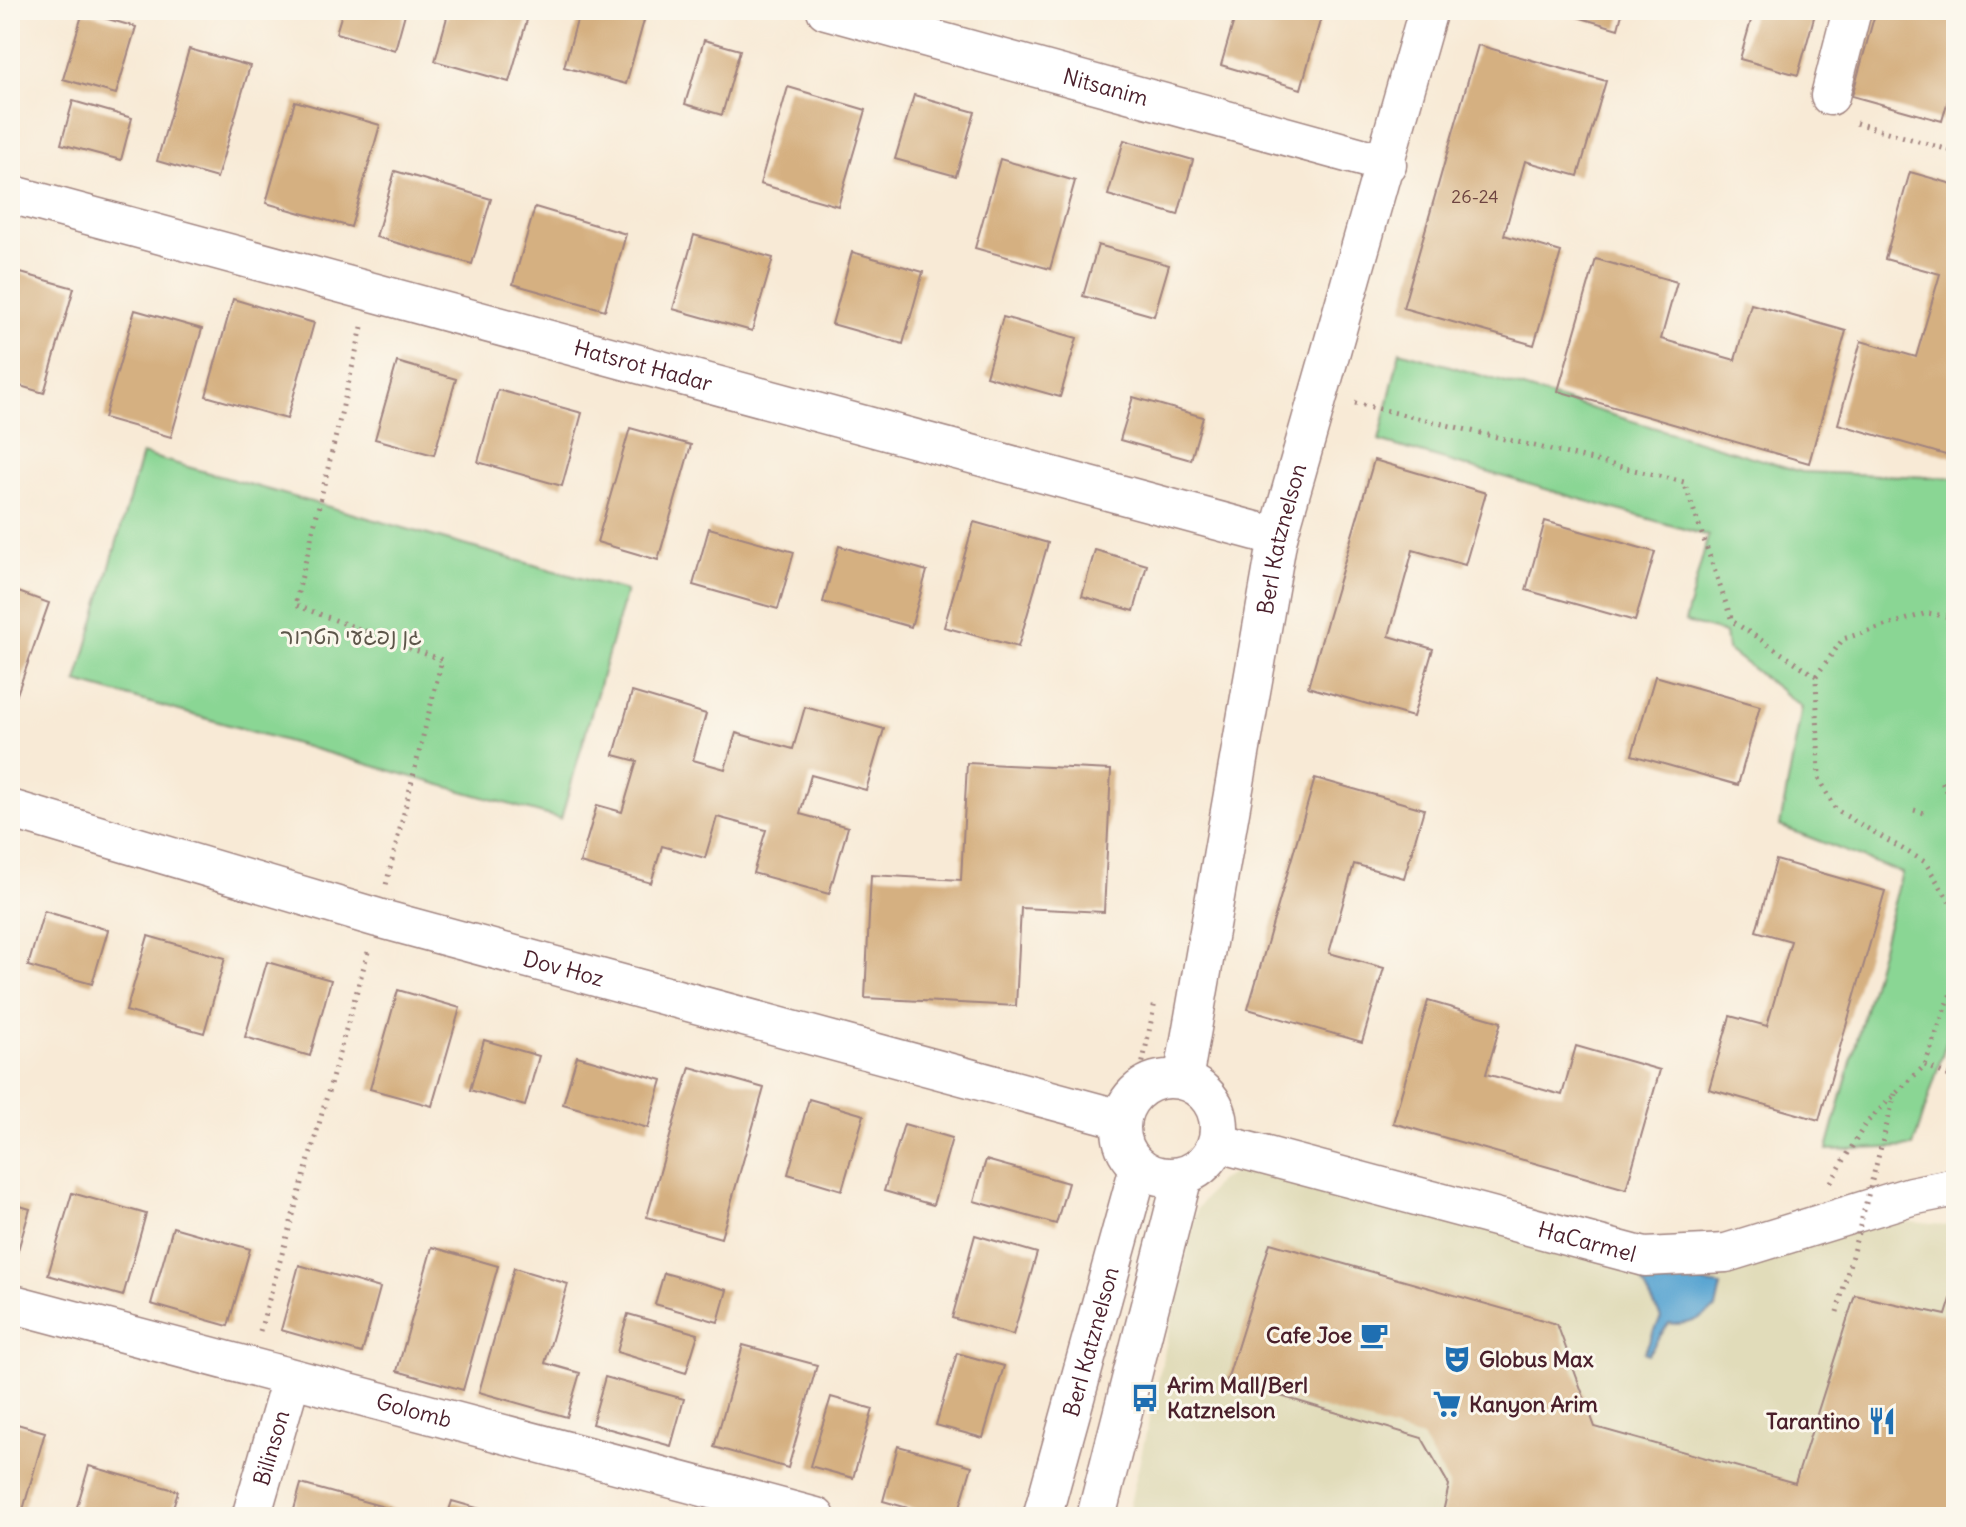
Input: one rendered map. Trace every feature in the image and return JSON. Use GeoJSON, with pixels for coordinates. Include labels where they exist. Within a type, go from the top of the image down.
{"type":"FeatureCollection","features":[{"type":"Feature","properties":{"kind":"street","name":"Nitsanim"},"geometry":{"type":"LineString","coordinates":[[826,10],[1387,164]]}},
{"type":"Feature","properties":{"kind":"street","name":"Berl Katznelson"},"geometry":{"type":"LineString","coordinates":[[1183,1080],[1278,537],[1387,164],[1428,10]]}},
{"type":"Feature","properties":{"kind":"street"},"geometry":{"type":"LineString","coordinates":[[1842,109],[1852,10]]}},
{"type":"Feature","properties":{"kind":"street","name":"Hatsrot Hadar"},"geometry":{"type":"LineString","coordinates":[[10,194],[1278,537]]}},
{"type":"Feature","properties":{"kind":"street","name":"Dov Hoz"},"geometry":{"type":"LineString","coordinates":[[10,809],[378,918],[1121,1119]]}},
{"type":"Feature","properties":{"kind":"street"},"geometry":{"type":"LineString","coordinates":[[1167,1079],[1183,1080],[1204,1092],[1218,1112],[1218,1143],[1210,1158],[1183,1176],[1152,1175],[1139,1167],[1124,1145],[1121,1119],[1137,1091],[1167,1079]]}},
{"type":"Feature","properties":{"kind":"street","name":"HaCarmel"},"geometry":{"type":"LineString","coordinates":[[1218,1143],[1645,1257],[1726,1253],[1911,1196],[1956,1187]]}},
{"type":"Feature","properties":{"kind":"street","name":"Berl Katznelson"},"geometry":{"type":"LineString","coordinates":[[1042,1517],[1139,1167]]}},
{"type":"Feature","properties":{"kind":"street"},"geometry":{"type":"LineString","coordinates":[[1096,1517],[1183,1176]]}},
{"type":"Feature","properties":{"kind":"street","name":"Golomb"},"geometry":{"type":"LineString","coordinates":[[10,1303],[249,1369],[816,1517]]}},
{"type":"Feature","properties":{"kind":"street","name":"Bilinson"},"geometry":{"type":"LineString","coordinates":[[251,1517],[291,1379]]}},
{"type":"Feature","properties":{"kind":"path"},"geometry":{"type":"LineString","coordinates":[[1842,109],[1956,152]]}},
{"type":"Feature","properties":{"kind":"path"},"geometry":{"type":"LineString","coordinates":[[249,1369],[378,918],[442,660],[295,605],[370,292]]}},
{"type":"Feature","properties":{"kind":"path"},"geometry":{"type":"LineString","coordinates":[[1319,394],[1684,482],[1732,621],[1816,676]]}},
{"type":"Feature","properties":{"kind":"path"},"geometry":{"type":"LineString","coordinates":[[1956,618],[1927,613],[1843,639],[1816,676],[1819,778],[1836,810],[1925,862],[1956,912]]}},
{"type":"Feature","properties":{"kind":"path"},"geometry":{"type":"LineString","coordinates":[[1942,782],[1948,795]]}},
{"type":"Feature","properties":{"kind":"path"},"geometry":{"type":"LineString","coordinates":[[1914,810],[1928,814]]}},
{"type":"Feature","properties":{"kind":"path"},"geometry":{"type":"LineString","coordinates":[[1803,1228],[1866,1123],[1925,1065],[1956,979]]}},
{"type":"Feature","properties":{"kind":"path"},"geometry":{"type":"LineString","coordinates":[[1925,1065],[1956,1079]]}},
{"type":"Feature","properties":{"kind":"path"},"geometry":{"type":"LineString","coordinates":[[1837,1312],[1895,1094]]}},
{"type":"Feature","properties":{"kind":"shaded area"},"geometry":{"type":"Polygon","coordinates":[[[1246,1167],[1731,1262],[1900,1221],[1956,1226],[1956,1517],[1127,1517],[1197,1209],[1218,1181],[1246,1167]]]}},
{"type":"Feature","properties":{"kind":"green space"},"geometry":{"type":"Polygon","coordinates":[[[1400,351],[1802,472],[1956,478],[1956,1011],[1913,1147],[1827,1150],[1902,873],[1780,826],[1802,707],[1727,649],[1725,633],[1685,622],[1708,536],[1379,441],[1400,351]]]}},
{"type":"Feature","properties":{"kind":"green space","name":"גן נפגעי הטרור"},"geometry":{"type":"Polygon","coordinates":[[[142,454],[626,591],[561,819],[77,682],[142,454]]]}},
{"type":"Feature","properties":{"kind":"water"},"geometry":{"type":"Polygon","coordinates":[[[1637,1272],[1721,1286],[1716,1309],[1688,1323],[1669,1323],[1648,1354],[1644,1352],[1661,1318],[1637,1272]]]}},
{"type":"Feature","properties":{"kind":"building"},"geometry":{"type":"Polygon","coordinates":[[[343,10],[406,10],[395,50],[336,33],[343,10]]]}},
{"type":"Feature","properties":{"kind":"building"},"geometry":{"type":"Polygon","coordinates":[[[449,10],[493,10],[527,20],[509,82],[435,61],[449,10]]]}},
{"type":"Feature","properties":{"kind":"building"},"geometry":{"type":"Polygon","coordinates":[[[580,10],[647,10],[626,84],[564,67],[580,10]]]}},
{"type":"Feature","properties":{"kind":"building"},"geometry":{"type":"Polygon","coordinates":[[[1237,10],[1323,10],[1301,89],[1221,65],[1237,10]]]}},
{"type":"Feature","properties":{"kind":"building"},"geometry":{"type":"Polygon","coordinates":[[[1554,10],[1623,10],[1618,29],[1554,10]]]}},
{"type":"Feature","properties":{"kind":"building"},"geometry":{"type":"Polygon","coordinates":[[[1754,10],[1816,10],[1798,75],[1740,59],[1754,10]]]}},
{"type":"Feature","properties":{"kind":"building"},"geometry":{"type":"Polygon","coordinates":[[[1876,10],[1939,10],[1956,15],[1956,72],[1942,121],[1852,96],[1876,10]]]}},
{"type":"Feature","properties":{"kind":"building"},"geometry":{"type":"Polygon","coordinates":[[[83,12],[136,27],[116,94],[63,79],[83,12]]]}},
{"type":"Feature","properties":{"kind":"building"},"geometry":{"type":"Polygon","coordinates":[[[704,40],[740,50],[722,115],[685,104],[704,40]]]}},
{"type":"Feature","properties":{"kind":"building"},"geometry":{"type":"Polygon","coordinates":[[[1478,45],[1606,81],[1578,176],[1525,161],[1504,235],[1561,252],[1534,345],[1403,308],[1478,45]]]}},
{"type":"Feature","properties":{"kind":"building"},"geometry":{"type":"Polygon","coordinates":[[[189,49],[250,66],[217,178],[157,161],[189,49]]]}},
{"type":"Feature","properties":{"kind":"building"},"geometry":{"type":"Polygon","coordinates":[[[788,87],[866,110],[838,206],[760,184],[788,87]]]}},
{"type":"Feature","properties":{"kind":"building"},"geometry":{"type":"Polygon","coordinates":[[[914,95],[975,112],[956,176],[895,159],[914,95]]]}},
{"type":"Feature","properties":{"kind":"building"},"geometry":{"type":"Polygon","coordinates":[[[73,101],[132,118],[121,160],[61,144],[73,101]]]}},
{"type":"Feature","properties":{"kind":"building"},"geometry":{"type":"Polygon","coordinates":[[[295,101],[380,125],[351,227],[266,203],[295,101]]]}},
{"type":"Feature","properties":{"kind":"building"},"geometry":{"type":"Polygon","coordinates":[[[1124,140],[1193,160],[1178,215],[1108,195],[1124,140]]]}},
{"type":"Feature","properties":{"kind":"building"},"geometry":{"type":"Polygon","coordinates":[[[1000,159],[1075,181],[1050,269],[975,248],[1000,159]]]}},
{"type":"Feature","properties":{"kind":"building"},"geometry":{"type":"Polygon","coordinates":[[[395,171],[491,199],[472,264],[376,237],[395,171]]]}},
{"type":"Feature","properties":{"kind":"building"},"geometry":{"type":"Polygon","coordinates":[[[1910,172],[1956,185],[1956,458],[1838,424],[1861,341],[1916,357],[1940,274],[1885,259],[1910,172]]]}},
{"type":"Feature","properties":{"kind":"building"},"geometry":{"type":"Polygon","coordinates":[[[535,207],[626,234],[605,310],[513,284],[535,207]]]}},
{"type":"Feature","properties":{"kind":"building"},"geometry":{"type":"Polygon","coordinates":[[[694,235],[773,258],[752,331],[673,309],[694,235]]]}},
{"type":"Feature","properties":{"kind":"building"},"geometry":{"type":"Polygon","coordinates":[[[1098,245],[1169,265],[1154,316],[1083,296],[1098,245]]]}},
{"type":"Feature","properties":{"kind":"building"},"geometry":{"type":"Polygon","coordinates":[[[852,252],[923,272],[903,344],[832,324],[852,252]]]}},
{"type":"Feature","properties":{"kind":"building"},"geometry":{"type":"Polygon","coordinates":[[[1596,259],[1677,282],[1661,339],[1735,360],[1751,304],[1846,331],[1809,463],[1558,391],[1596,259]]]}},
{"type":"Feature","properties":{"kind":"building"},"geometry":{"type":"Polygon","coordinates":[[[10,270],[74,288],[44,393],[10,383],[10,270]]]}},
{"type":"Feature","properties":{"kind":"building"},"geometry":{"type":"Polygon","coordinates":[[[233,299],[314,323],[287,419],[206,396],[233,299]]]}},
{"type":"Feature","properties":{"kind":"building"},"geometry":{"type":"Polygon","coordinates":[[[135,310],[202,329],[171,437],[104,418],[135,310]]]}},
{"type":"Feature","properties":{"kind":"building"},"geometry":{"type":"Polygon","coordinates":[[[1003,317],[1077,338],[1060,397],[986,376],[1003,317]]]}},
{"type":"Feature","properties":{"kind":"building"},"geometry":{"type":"Polygon","coordinates":[[[397,362],[456,379],[434,455],[375,439],[397,362]]]}},
{"type":"Feature","properties":{"kind":"building"},"geometry":{"type":"Polygon","coordinates":[[[498,390],[582,413],[562,486],[478,462],[498,390]]]}},
{"type":"Feature","properties":{"kind":"building"},"geometry":{"type":"Polygon","coordinates":[[[1133,397],[1203,417],[1191,460],[1120,440],[1133,397]]]}},
{"type":"Feature","properties":{"kind":"building"},"geometry":{"type":"Polygon","coordinates":[[[630,428],[691,445],[658,560],[597,542],[630,428]]]}},
{"type":"Feature","properties":{"kind":"building"},"geometry":{"type":"Polygon","coordinates":[[[1374,460],[1486,493],[1465,565],[1413,550],[1389,636],[1433,649],[1413,717],[1308,687],[1374,460]]]}},
{"type":"Feature","properties":{"kind":"building"},"geometry":{"type":"Polygon","coordinates":[[[1545,521],[1655,552],[1635,621],[1526,590],[1545,521]]]}},
{"type":"Feature","properties":{"kind":"building"},"geometry":{"type":"Polygon","coordinates":[[[974,522],[1048,543],[1018,647],[944,627],[974,522]]]}},
{"type":"Feature","properties":{"kind":"building"},"geometry":{"type":"Polygon","coordinates":[[[709,528],[794,552],[778,609],[693,585],[709,528]]]}},
{"type":"Feature","properties":{"kind":"building"},"geometry":{"type":"Polygon","coordinates":[[[839,546],[927,571],[911,627],[823,602],[839,546]]]}},
{"type":"Feature","properties":{"kind":"building"},"geometry":{"type":"Polygon","coordinates":[[[1095,550],[1147,565],[1134,611],[1082,596],[1095,550]]]}},
{"type":"Feature","properties":{"kind":"building"},"geometry":{"type":"Polygon","coordinates":[[[10,589],[49,603],[10,714],[10,589]]]}},
{"type":"Feature","properties":{"kind":"building"},"geometry":{"type":"Polygon","coordinates":[[[1655,676],[1760,706],[1738,785],[1632,755],[1655,676]]]}},
{"type":"Feature","properties":{"kind":"building"},"geometry":{"type":"Polygon","coordinates":[[[632,692],[706,714],[693,760],[725,769],[736,733],[793,749],[805,707],[884,729],[866,790],[811,775],[800,814],[848,827],[829,894],[753,873],[766,830],[717,817],[705,858],[662,846],[651,883],[580,863],[597,805],[622,812],[637,761],[614,755],[632,692]]]}},
{"type":"Feature","properties":{"kind":"building"},"geometry":{"type":"Polygon","coordinates":[[[967,763],[1111,770],[1104,912],[1021,908],[1016,1006],[865,998],[871,875],[961,880],[967,763]]]}},
{"type":"Feature","properties":{"kind":"building"},"geometry":{"type":"Polygon","coordinates":[[[1315,778],[1424,809],[1404,878],[1354,864],[1329,953],[1384,968],[1362,1042],[1248,1009],[1315,778]]]}},
{"type":"Feature","properties":{"kind":"building"},"geometry":{"type":"Polygon","coordinates":[[[1776,860],[1885,891],[1819,1120],[1709,1089],[1730,1016],[1767,1026],[1791,941],[1756,931],[1776,860]]]}},
{"type":"Feature","properties":{"kind":"building"},"geometry":{"type":"Polygon","coordinates":[[[44,911],[108,930],[92,984],[28,966],[44,911]]]}},
{"type":"Feature","properties":{"kind":"building"},"geometry":{"type":"Polygon","coordinates":[[[148,936],[225,958],[204,1033],[126,1011],[148,936]]]}},
{"type":"Feature","properties":{"kind":"building"},"geometry":{"type":"Polygon","coordinates":[[[267,962],[331,980],[310,1056],[245,1037],[267,962]]]}},
{"type":"Feature","properties":{"kind":"building"},"geometry":{"type":"Polygon","coordinates":[[[398,990],[460,1008],[432,1106],[370,1089],[398,990]]]}},
{"type":"Feature","properties":{"kind":"building"},"geometry":{"type":"Polygon","coordinates":[[[1428,1001],[1501,1022],[1486,1074],[1562,1095],[1576,1046],[1660,1070],[1626,1189],[1393,1123],[1428,1001]]]}},
{"type":"Feature","properties":{"kind":"building"},"geometry":{"type":"Polygon","coordinates":[[[484,1040],[539,1056],[525,1106],[470,1090],[484,1040]]]}},
{"type":"Feature","properties":{"kind":"building"},"geometry":{"type":"Polygon","coordinates":[[[577,1056],[662,1080],[648,1128],[563,1104],[577,1056]]]}},
{"type":"Feature","properties":{"kind":"building"},"geometry":{"type":"Polygon","coordinates":[[[690,1067],[764,1088],[721,1238],[647,1217],[690,1067]]]}},
{"type":"Feature","properties":{"kind":"building"},"geometry":{"type":"Polygon","coordinates":[[[809,1099],[864,1115],[842,1190],[788,1174],[809,1099]]]}},
{"type":"Feature","properties":{"kind":"building"},"geometry":{"type":"Polygon","coordinates":[[[904,1124],[952,1138],[933,1205],[884,1191],[904,1124]]]}},
{"type":"Feature","properties":{"kind":"building"},"geometry":{"type":"Polygon","coordinates":[[[986,1160],[1068,1183],[1056,1224],[974,1201],[986,1160]]]}},
{"type":"Feature","properties":{"kind":"building"},"geometry":{"type":"Polygon","coordinates":[[[72,1193],[146,1214],[123,1296],[48,1275],[72,1193]]]}},
{"type":"Feature","properties":{"kind":"building"},"geometry":{"type":"Polygon","coordinates":[[[10,1203],[30,1209],[13,1267],[10,1266],[10,1203]]]}},
{"type":"Feature","properties":{"kind":"building"},"geometry":{"type":"Polygon","coordinates":[[[173,1227],[250,1249],[228,1326],[151,1304],[173,1227]]]}},
{"type":"Feature","properties":{"kind":"building"},"geometry":{"type":"Polygon","coordinates":[[[975,1235],[1037,1253],[1013,1335],[952,1318],[975,1235]]]}},
{"type":"Feature","properties":{"kind":"building","name":"Kanyon Arim"},"geometry":{"type":"Polygon","coordinates":[[[1270,1243],[1557,1324],[1595,1427],[1795,1483],[1855,1295],[1946,1315],[1956,1283],[1956,1517],[1442,1517],[1449,1485],[1422,1438],[1227,1380],[1270,1243]]]}},
{"type":"Feature","properties":{"kind":"building"},"geometry":{"type":"Polygon","coordinates":[[[432,1247],[498,1266],[463,1390],[397,1371],[432,1247]]]}},
{"type":"Feature","properties":{"kind":"building"},"geometry":{"type":"Polygon","coordinates":[[[299,1265],[380,1288],[362,1353],[281,1330],[299,1265]]]}},
{"type":"Feature","properties":{"kind":"building"},"geometry":{"type":"Polygon","coordinates":[[[514,1268],[568,1284],[545,1363],[580,1373],[567,1417],[479,1392],[514,1268]]]}},
{"type":"Feature","properties":{"kind":"building"},"geometry":{"type":"Polygon","coordinates":[[[664,1273],[727,1290],[718,1322],[655,1304],[664,1273]]]}},
{"type":"Feature","properties":{"kind":"building"},"geometry":{"type":"Polygon","coordinates":[[[628,1314],[698,1334],[686,1373],[617,1352],[628,1314]]]}},
{"type":"Feature","properties":{"kind":"building"},"geometry":{"type":"Polygon","coordinates":[[[743,1345],[817,1365],[788,1468],[714,1447],[743,1345]]]}},
{"type":"Feature","properties":{"kind":"building"},"geometry":{"type":"Polygon","coordinates":[[[957,1353],[1004,1366],[983,1438],[936,1425],[957,1353]]]}},
{"type":"Feature","properties":{"kind":"building"},"geometry":{"type":"Polygon","coordinates":[[[605,1377],[684,1399],[671,1446],[592,1424],[605,1377]]]}},
{"type":"Feature","properties":{"kind":"building"},"geometry":{"type":"Polygon","coordinates":[[[831,1397],[873,1409],[853,1478],[810,1466],[831,1397]]]}},
{"type":"Feature","properties":{"kind":"building"},"geometry":{"type":"Polygon","coordinates":[[[10,1422],[45,1432],[21,1517],[10,1517],[10,1422]]]}},
{"type":"Feature","properties":{"kind":"building"},"geometry":{"type":"Polygon","coordinates":[[[898,1446],[972,1466],[957,1517],[940,1517],[883,1501],[898,1446]]]}},
{"type":"Feature","properties":{"kind":"building"},"geometry":{"type":"Polygon","coordinates":[[[89,1466],[178,1491],[170,1517],[74,1517],[89,1466]]]}},
{"type":"Feature","properties":{"kind":"building"},"geometry":{"type":"Polygon","coordinates":[[[301,1484],[417,1516],[417,1517],[292,1517],[301,1484]]]}},
{"type":"Feature","properties":{"kind":"building"},"geometry":{"type":"Polygon","coordinates":[[[452,1501],[505,1516],[505,1517],[447,1517],[452,1501]]]}},
{"type":"Feature","properties":{"kind":"place","name":"Cafe Joe"},"geometry":{"type":"Point","coordinates":[1374,1335]}},
{"type":"Feature","properties":{"kind":"place","name":"Globus Max"},"geometry":{"type":"Point","coordinates":[1457,1359]}},
{"type":"Feature","properties":{"kind":"place","name":"Arim Mall/Berl Katznelson"},"geometry":{"type":"Point","coordinates":[1145,1398]}},
{"type":"Feature","properties":{"kind":"place","name":"Kanyon Arim"},"geometry":{"type":"Point","coordinates":[1447,1404]}},
{"type":"Feature","properties":{"kind":"place","name":"Tarantino"},"geometry":{"type":"Point","coordinates":[1882,1421]}}]}
